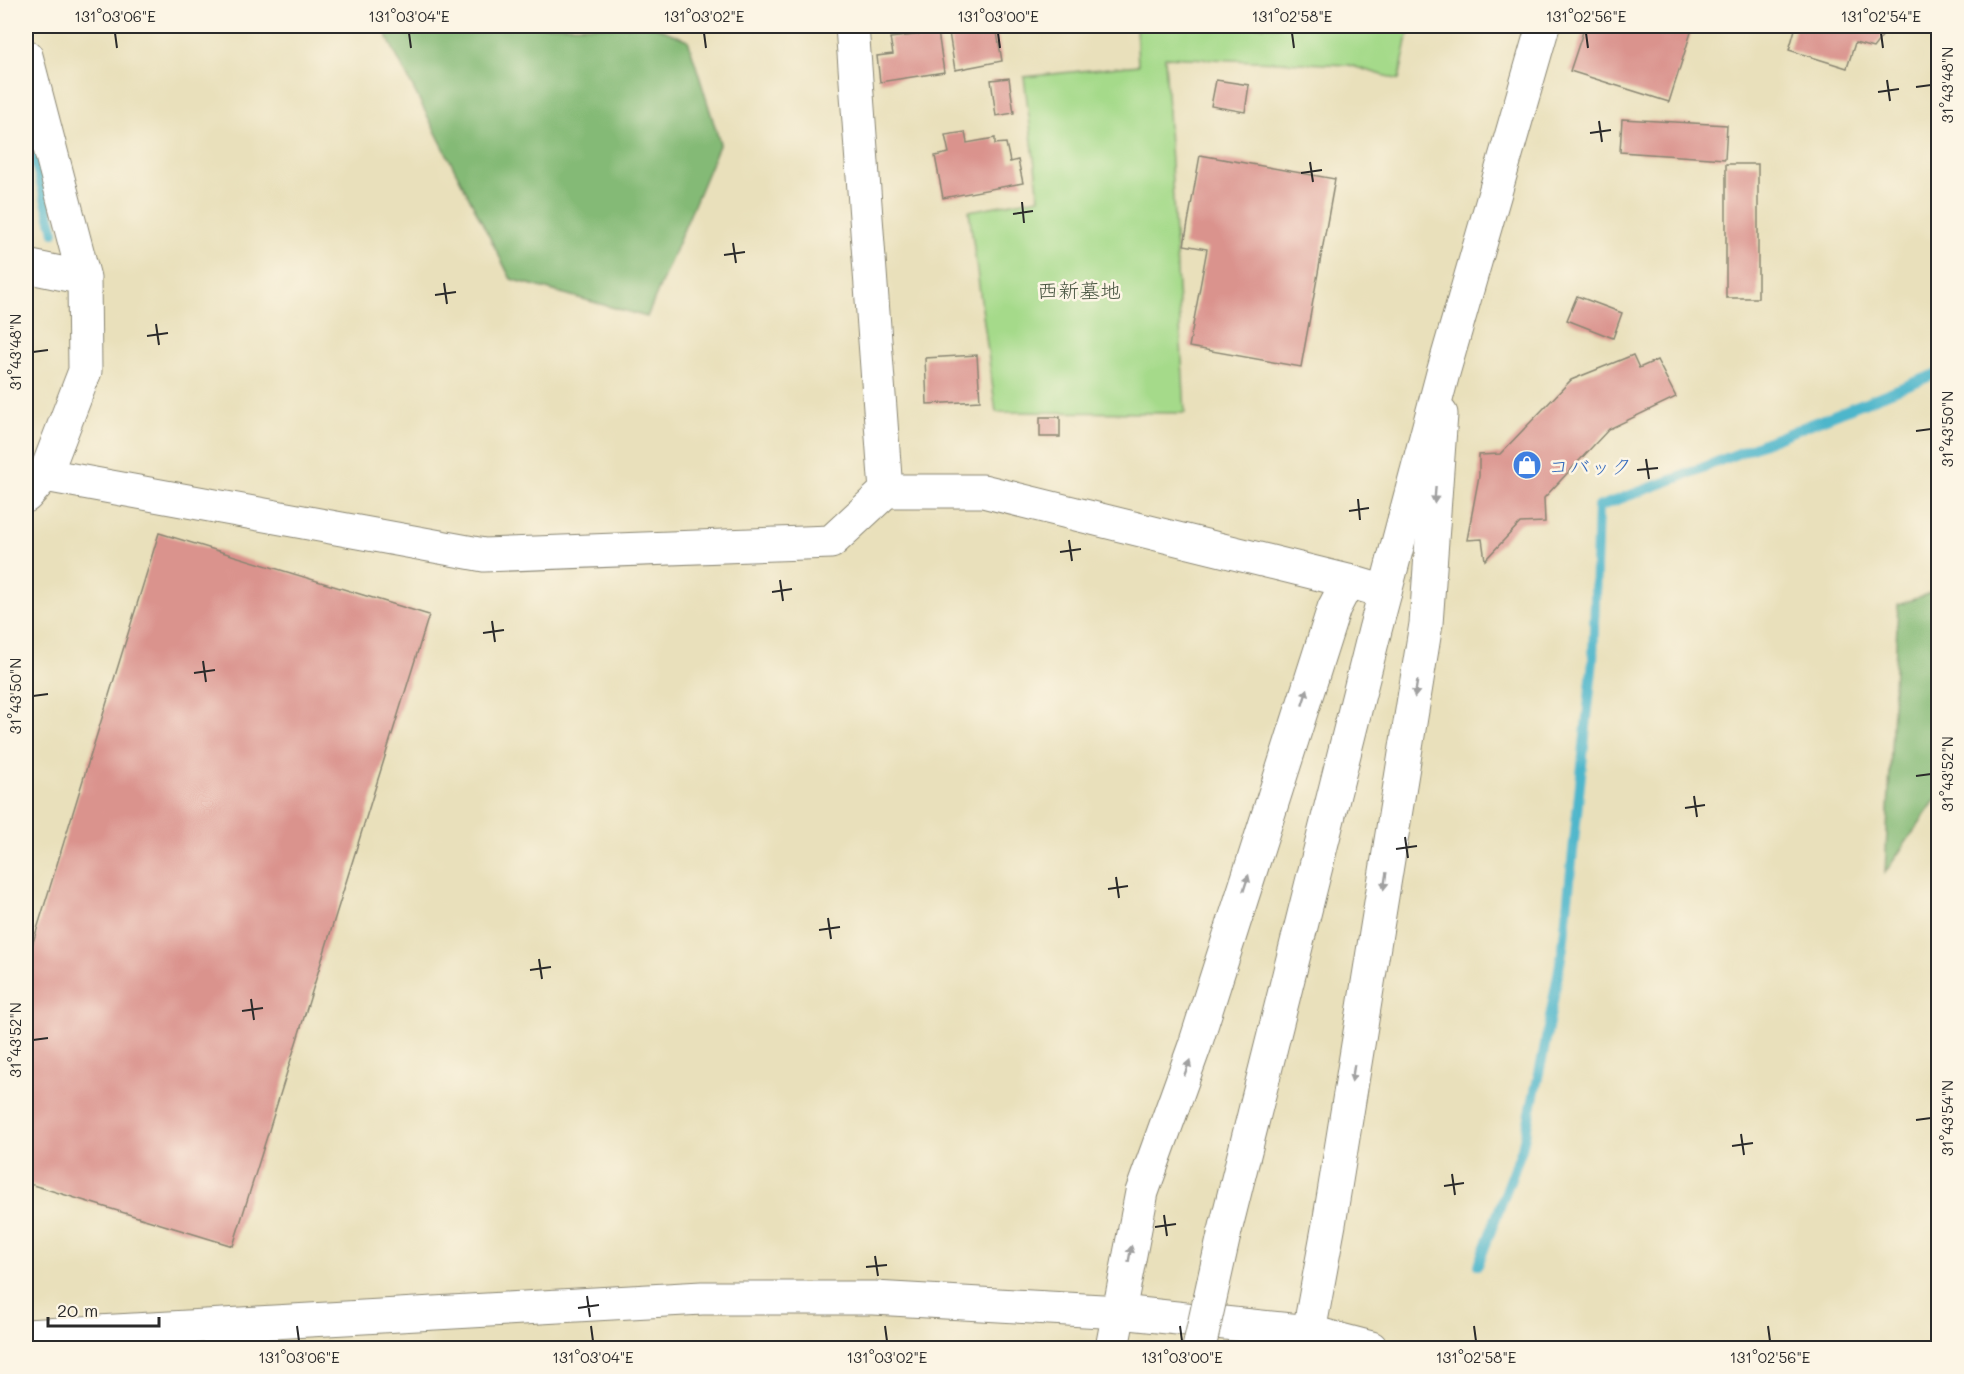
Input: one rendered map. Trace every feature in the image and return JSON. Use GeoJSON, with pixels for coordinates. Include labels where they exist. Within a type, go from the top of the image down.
{"type":"FeatureCollection","features":[{"type":"Feature","properties":{"kind":"street"},"geometry":{"type":"LineString","coordinates":[[852,26],[886,491]]}},
{"type":"Feature","properties":{"kind":"street"},"geometry":{"type":"LineString","coordinates":[[1199,1348],[1224,1235],[1385,592],[1443,374],[1543,26]]}},
{"type":"Feature","properties":{"kind":"street"},"geometry":{"type":"LineString","coordinates":[[26,56],[84,278],[86,371],[35,486],[484,555],[831,542],[886,491],[983,491],[1385,592]]}},
{"type":"Feature","properties":{"kind":"street"},"geometry":{"type":"LineString","coordinates":[[26,262],[84,278]]}},
{"type":"Feature","properties":{"kind":"street"},"geometry":{"type":"LineString","coordinates":[[1308,1340],[1426,624],[1443,374]]}},
{"type":"Feature","properties":{"kind":"street"},"geometry":{"type":"LineString","coordinates":[[1112,1348],[1142,1192],[1195,1045],[1334,608],[1348,581]]}},
{"type":"Feature","properties":{"kind":"street"},"geometry":{"type":"LineString","coordinates":[[26,1336],[702,1298],[874,1298],[1120,1312],[1371,1348]]}},
{"type":"Feature","properties":{"kind":"green space"},"geometry":{"type":"Polygon","coordinates":[[[384,26],[653,26],[688,40],[720,143],[647,317],[511,279],[387,37],[384,26]]]}},
{"type":"Feature","properties":{"kind":"green space","name":"西新墓地"},"geometry":{"type":"Polygon","coordinates":[[[1136,26],[1410,26],[1399,80],[1349,65],[1165,57],[1185,413],[996,412],[969,211],[1039,198],[1024,77],[1138,65],[1136,26]]]}},
{"type":"Feature","properties":{"kind":"green space"},"geometry":{"type":"Polygon","coordinates":[[[1938,590],[1938,796],[1885,873],[1898,605],[1938,590]]]}},
{"type":"Feature","properties":{"kind":"building"},"geometry":{"type":"Polygon","coordinates":[[[948,26],[996,26],[1002,61],[955,70],[948,26]]]}},
{"type":"Feature","properties":{"kind":"building"},"geometry":{"type":"Polygon","coordinates":[[[1585,26],[1693,26],[1669,102],[1570,71],[1585,26]]]}},
{"type":"Feature","properties":{"kind":"building"},"geometry":{"type":"Polygon","coordinates":[[[1796,26],[1890,26],[1873,48],[1855,43],[1847,68],[1789,50],[1796,26]]]}},
{"type":"Feature","properties":{"kind":"building"},"geometry":{"type":"Polygon","coordinates":[[[938,32],[944,72],[880,82],[877,56],[893,54],[890,38],[938,32]]]}},
{"type":"Feature","properties":{"kind":"building"},"geometry":{"type":"Polygon","coordinates":[[[1009,78],[1014,113],[996,116],[991,80],[1009,78]]]}},
{"type":"Feature","properties":{"kind":"building"},"geometry":{"type":"Polygon","coordinates":[[[1216,80],[1249,85],[1245,112],[1211,106],[1216,80]]]}},
{"type":"Feature","properties":{"kind":"building"},"geometry":{"type":"Polygon","coordinates":[[[1622,119],[1727,125],[1725,159],[1620,152],[1622,119]]]}},
{"type":"Feature","properties":{"kind":"building"},"geometry":{"type":"Polygon","coordinates":[[[965,132],[967,143],[995,138],[995,144],[1006,143],[1010,162],[1018,160],[1023,183],[943,198],[935,156],[949,153],[945,135],[965,132]]]}},
{"type":"Feature","properties":{"kind":"building"},"geometry":{"type":"Polygon","coordinates":[[[1200,155],[1335,179],[1301,367],[1189,347],[1207,249],[1184,245],[1200,155]]]}},
{"type":"Feature","properties":{"kind":"building"},"geometry":{"type":"Polygon","coordinates":[[[1726,164],[1758,164],[1758,298],[1726,298],[1726,164]]]}},
{"type":"Feature","properties":{"kind":"building"},"geometry":{"type":"Polygon","coordinates":[[[1577,296],[1622,313],[1613,338],[1567,320],[1577,296]]]}},
{"type":"Feature","properties":{"kind":"building"},"geometry":{"type":"Polygon","coordinates":[[[977,355],[980,401],[927,404],[925,358],[977,355]]]}},
{"type":"Feature","properties":{"kind":"building","name":"コバック"},"geometry":{"type":"Polygon","coordinates":[[[1633,355],[1639,368],[1657,360],[1676,397],[1609,429],[1544,498],[1545,522],[1520,523],[1485,560],[1482,539],[1467,540],[1479,476],[1479,455],[1500,454],[1571,380],[1633,355]]]}},
{"type":"Feature","properties":{"kind":"building"},"geometry":{"type":"Polygon","coordinates":[[[1040,417],[1060,417],[1060,437],[1040,437],[1040,417]]]}},
{"type":"Feature","properties":{"kind":"building"},"geometry":{"type":"Polygon","coordinates":[[[159,533],[429,615],[233,1246],[26,1183],[26,965],[159,533]]]}},
{"type":"Feature","properties":{"kind":"waterway"},"geometry":{"type":"LineString","coordinates":[[26,127],[54,232]]}},
{"type":"Feature","properties":{"kind":"waterway"},"geometry":{"type":"LineString","coordinates":[[1478,1265],[1522,1149],[1543,1055],[1563,947],[1593,660],[1598,507],[1682,476],[1938,373]]}},
{"type":"Feature","properties":{"kind":"place","name":"コバック"},"geometry":{"type":"Point","coordinates":[1527,465]}}]}
